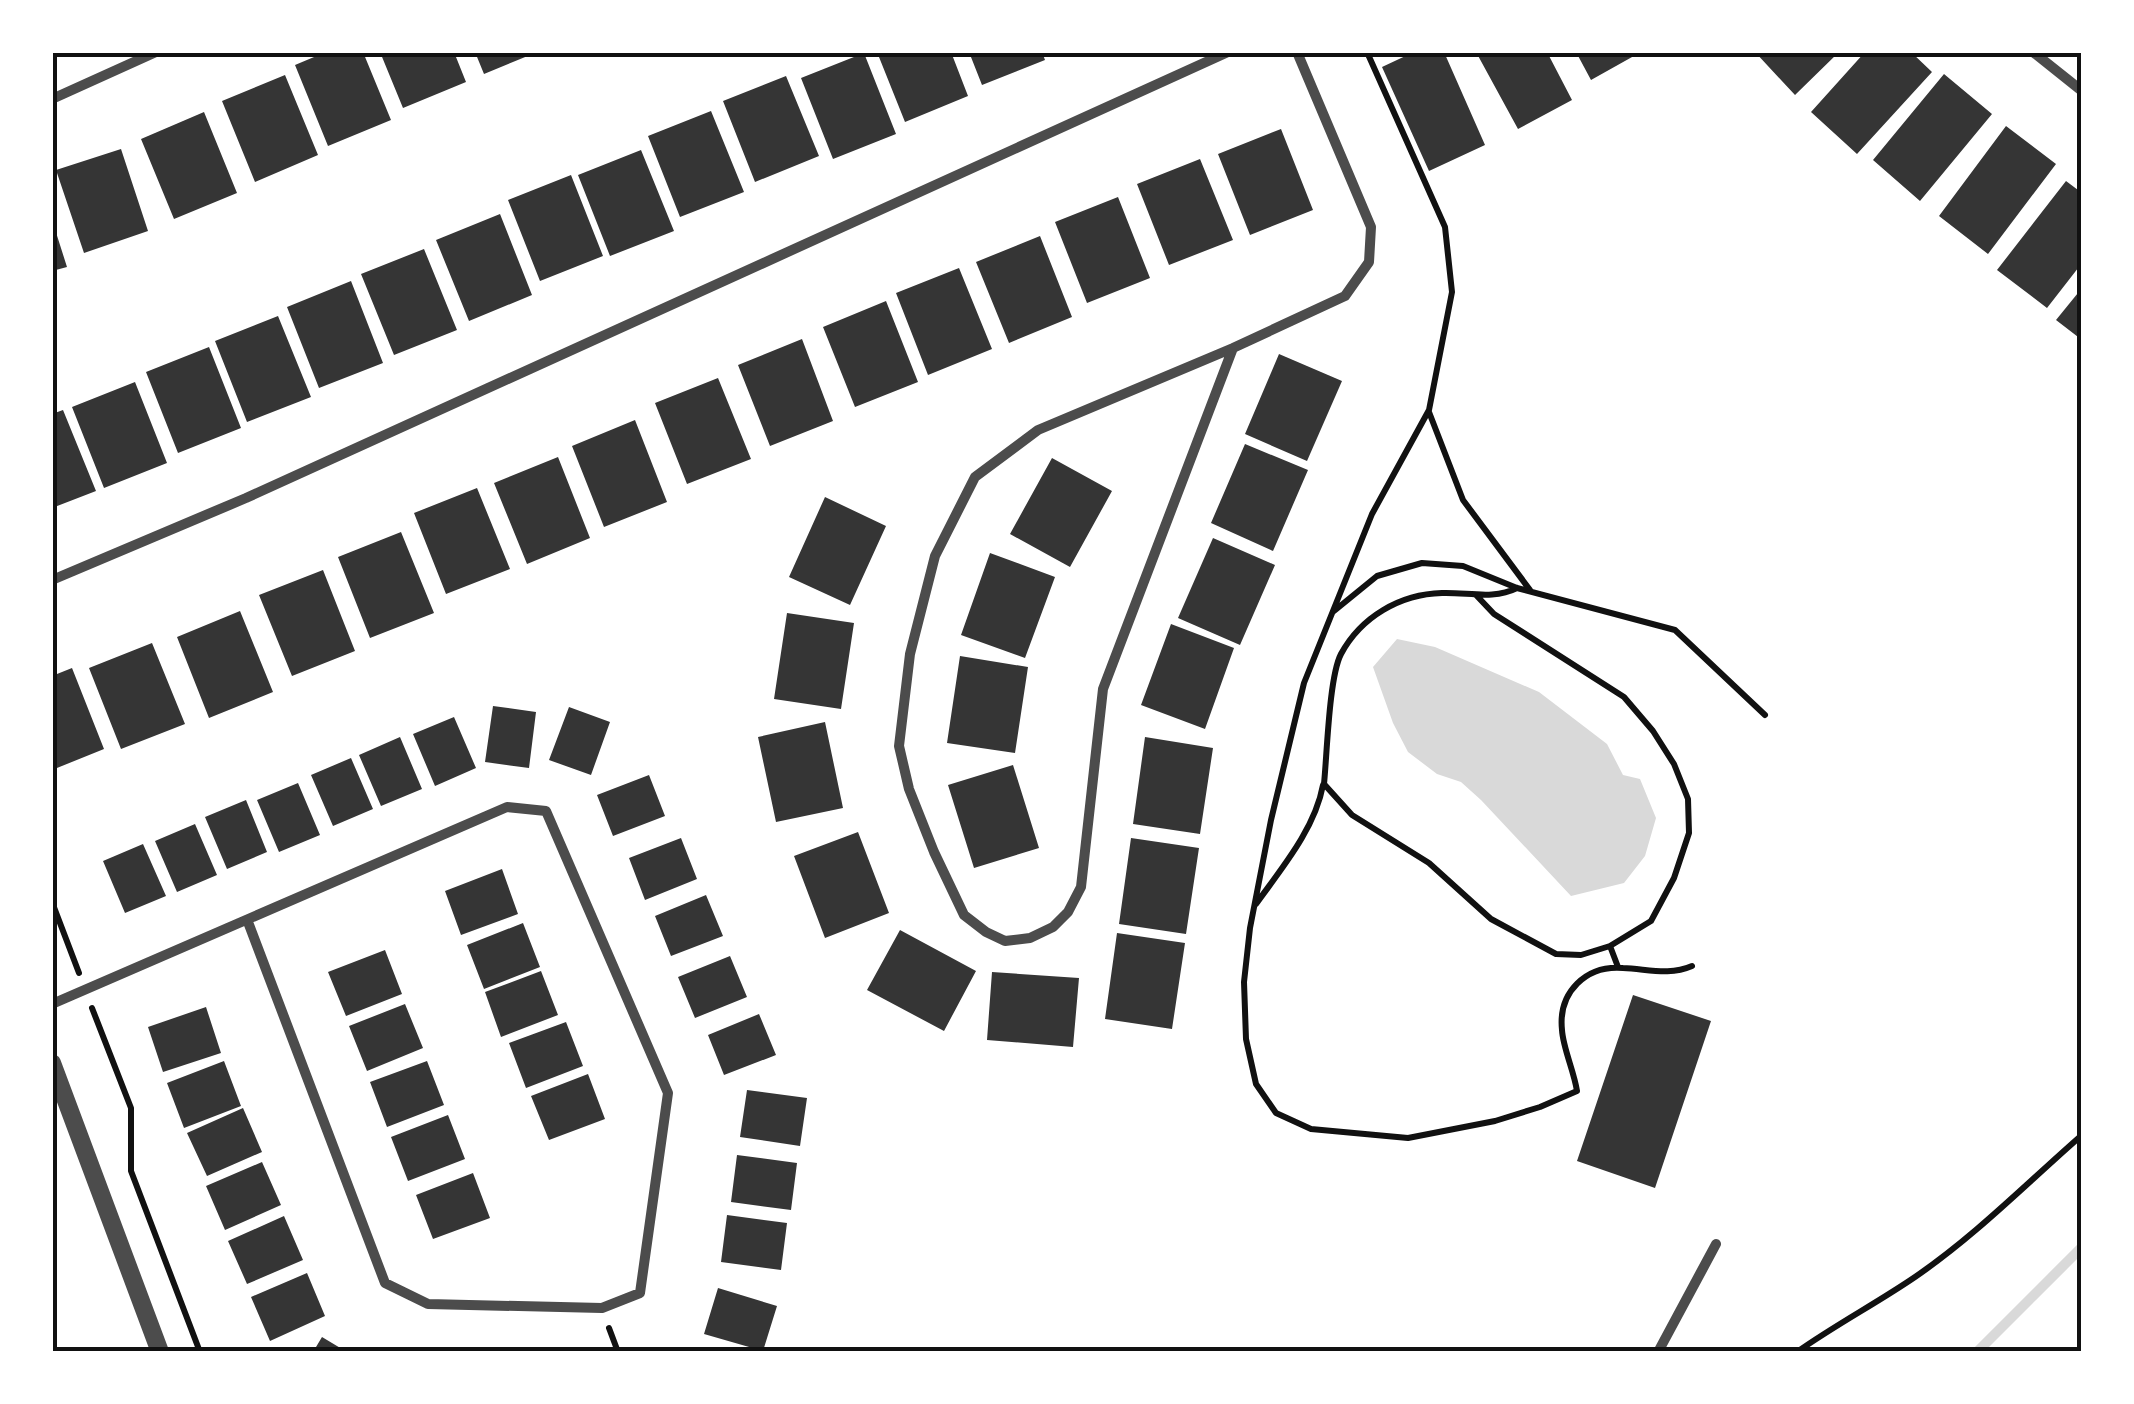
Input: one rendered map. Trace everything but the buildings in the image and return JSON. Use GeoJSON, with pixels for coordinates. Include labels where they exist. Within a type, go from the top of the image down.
{"type":"FeatureCollection","features":[{"type":"Feature","properties":{"kind":"street"},"geometry":{"type":"LineString","coordinates":[[52,99],[156,52]]}},
{"type":"Feature","properties":{"kind":"street"},"geometry":{"type":"LineString","coordinates":[[52,580],[246,498],[1228,52]]}},
{"type":"Feature","properties":{"kind":"street"},"geometry":{"type":"LineString","coordinates":[[1233,348],[1103,689],[1081,887],[1068,912],[1053,927],[1030,938],[1005,940],[986,932],[964,915],[909,789],[899,746],[910,654],[935,556],[975,477],[1038,430],[1233,348],[1344,296],[1369,262],[1371,227],[1297,52]]}},
{"type":"Feature","properties":{"kind":"street"},"geometry":{"type":"LineString","coordinates":[[2033,52],[2082,92]]}},
{"type":"Feature","properties":{"kind":"street"},"geometry":{"type":"LineString","coordinates":[[52,1004],[507,807],[546,811],[668,1093],[640,1292],[602,1308],[428,1304],[385,1283],[248,922]]}},
{"type":"Feature","properties":{"kind":"street"},"geometry":{"type":"LineString","coordinates":[[52,1063],[160,1352]]}},
{"type":"Feature","properties":{"kind":"street"},"geometry":{"type":"LineString","coordinates":[[1658,1352],[1716,1244]]}},
{"type":"Feature","properties":{"kind":"path"},"geometry":{"type":"LineString","coordinates":[[1367,52],[1444,226],[1452,292],[1428,410],[1372,514],[1304,683],[1270,820],[1244,982],[1246,1038],[1256,1084],[1276,1113],[1311,1130],[1408,1138],[1495,1121],[1540,1108],[1577,1090],[1562,1030],[1566,996],[1584,975],[1618,967],[1676,973],[1692,966]]}},
{"type":"Feature","properties":{"kind":"path"},"geometry":{"type":"LineString","coordinates":[[1428,410],[1463,500],[1530,590]]}},
{"type":"Feature","properties":{"kind":"path"},"geometry":{"type":"LineString","coordinates":[[1332,613],[1378,576],[1422,563],[1463,566],[1518,588],[1675,630],[1764,715]]}},
{"type":"Feature","properties":{"kind":"path"},"geometry":{"type":"LineString","coordinates":[[1253,908],[1298,843],[1321,798],[1340,656],[1365,622],[1405,598],[1441,593],[1504,595],[1518,588]]}},
{"type":"Feature","properties":{"kind":"path"},"geometry":{"type":"LineString","coordinates":[[1324,784],[1352,815],[1429,864],[1491,919],[1556,954],[1581,955],[1610,946],[1652,921],[1674,878],[1689,833],[1688,799],[1674,764],[1624,697],[1494,614],[1476,595]]}},
{"type":"Feature","properties":{"kind":"path"},"geometry":{"type":"LineString","coordinates":[[52,902],[74,959]]}},
{"type":"Feature","properties":{"kind":"path"},"geometry":{"type":"LineString","coordinates":[[1610,946],[1618,967]]}},
{"type":"Feature","properties":{"kind":"path"},"geometry":{"type":"LineString","coordinates":[[96,1020],[131,1108],[132,1171],[200,1352]]}},
{"type":"Feature","properties":{"kind":"path"},"geometry":{"type":"LineString","coordinates":[[1797,1352],[1848,1316],[1915,1277],[2082,1135]]}},
{"type":"Feature","properties":{"kind":"shaded area"},"geometry":{"type":"Polygon","coordinates":[[[1397,639],[1435,647],[1539,692],[1607,744],[1623,775],[1640,779],[1656,818],[1645,856],[1624,883],[1571,896],[1461,782],[1437,774],[1408,752],[1373,667],[1397,639]]]}},
{"type":"Feature","properties":{"kind":"waterway"},"geometry":{"type":"LineString","coordinates":[[1977,1352],[2082,1247]]}}]}
